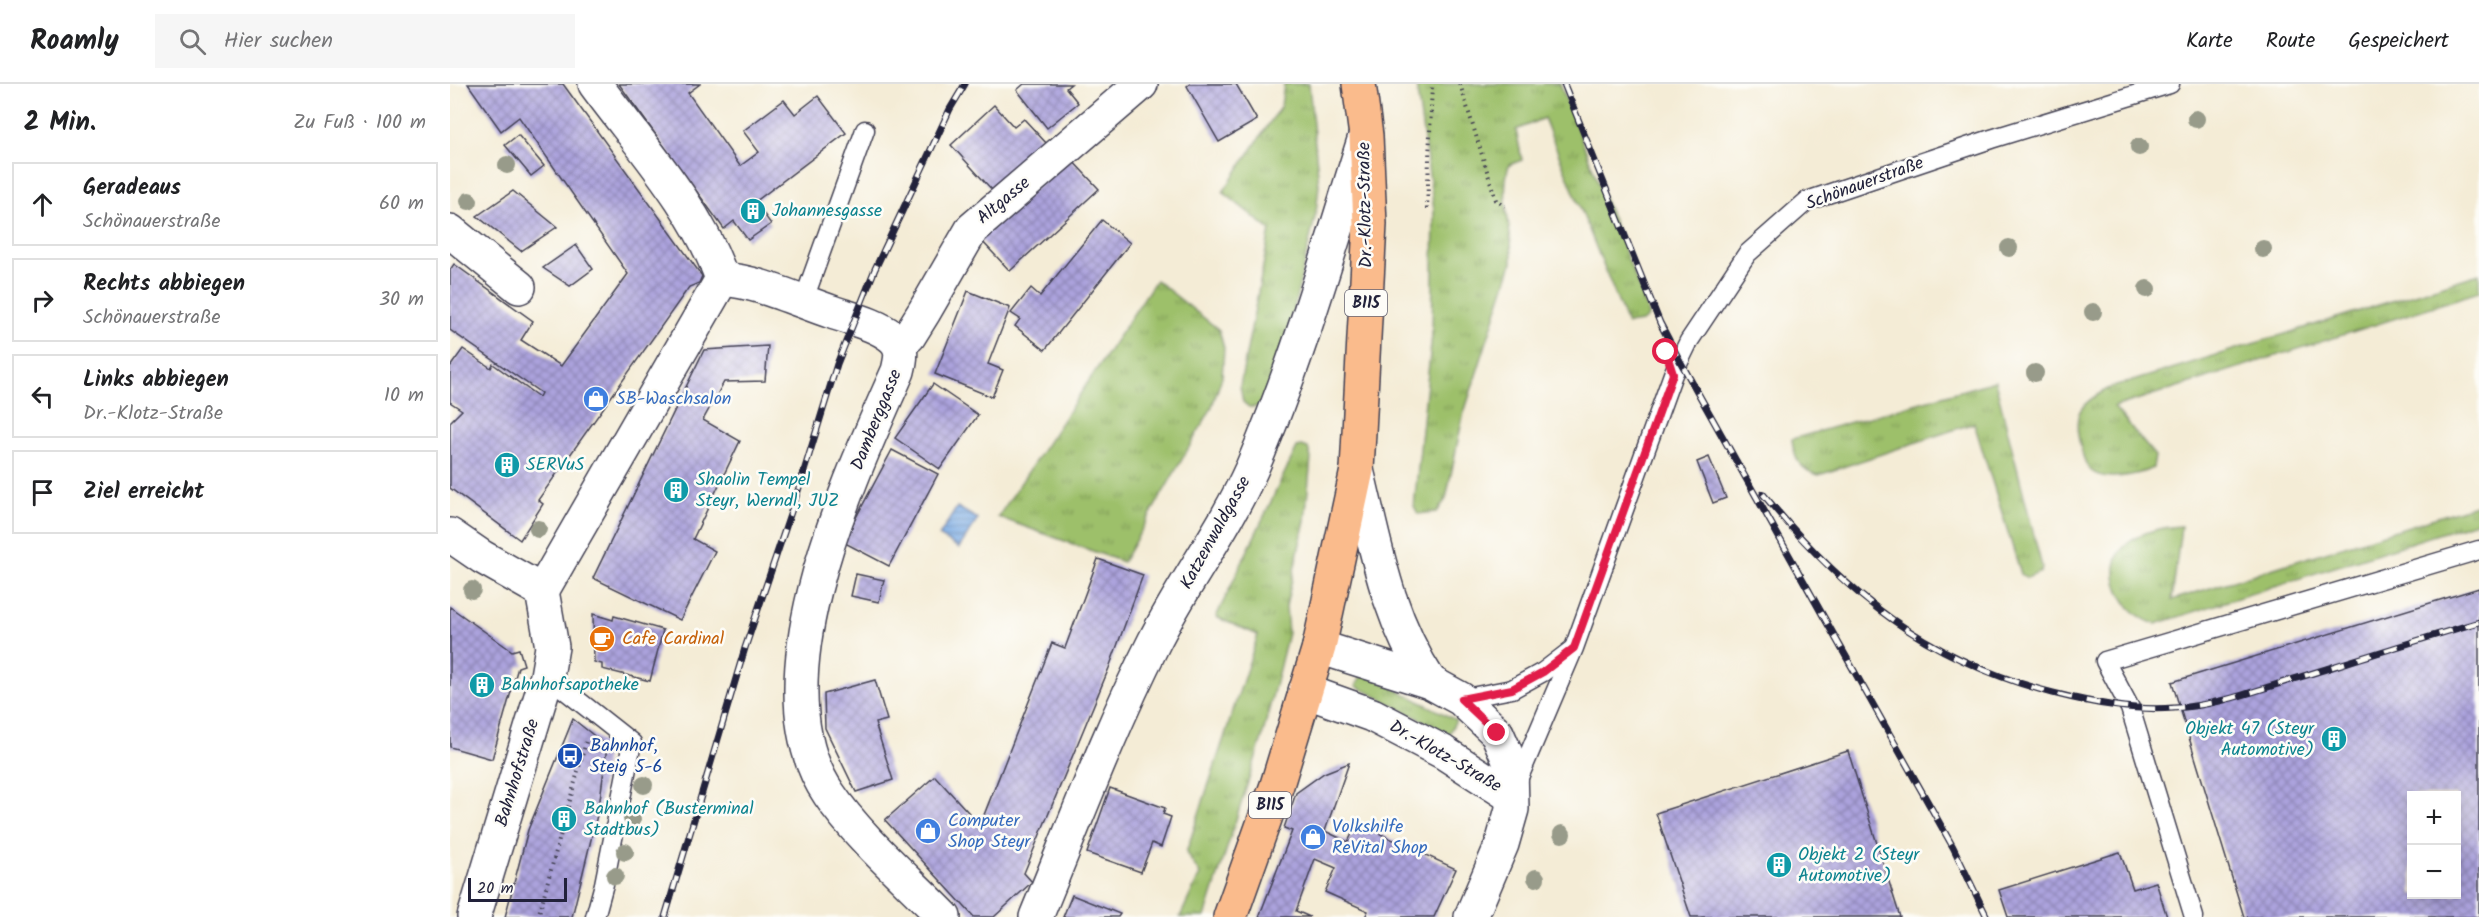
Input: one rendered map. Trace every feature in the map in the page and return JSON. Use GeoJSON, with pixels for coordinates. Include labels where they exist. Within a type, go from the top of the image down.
{"type":"FeatureCollection","features":[{"type":"Feature","properties":{"kind":"main road","name":"Dr.-Klotz-Straße"},"geometry":{"type":"LineString","coordinates":[[1319,646],[1357,470],[1370,224],[1366,136],[1359,84]]}},
{"type":"Feature","properties":{"kind":"main road","name":"B115"},"geometry":{"type":"LineString","coordinates":[[1230,917],[1276,785],[1319,646]]}},
{"type":"Feature","properties":{"kind":"street"},"geometry":{"type":"LineString","coordinates":[[450,535],[482,557],[542,591],[722,279],[713,254],[693,218],[595,84]]}},
{"type":"Feature","properties":{"kind":"street","name":"Altgasse"},"geometry":{"type":"LineString","coordinates":[[898,344],[909,336],[972,229],[1141,84]]}},
{"type":"Feature","properties":{"kind":"street","name":"Katzenwaldgasse"},"geometry":{"type":"LineString","coordinates":[[1036,917],[1115,725],[1155,640],[1221,526],[1250,470],[1306,323],[1366,136]]}},
{"type":"Feature","properties":{"kind":"street"},"geometry":{"type":"LineString","coordinates":[[450,231],[519,287]]}},
{"type":"Feature","properties":{"kind":"street","name":"Damberggasse"},"geometry":{"type":"LineString","coordinates":[[722,279],[747,282],[871,326],[893,337],[898,344],[902,357],[898,371],[843,503],[820,574],[799,674],[799,707],[815,767],[828,793],[944,917]]}},
{"type":"Feature","properties":{"kind":"street","name":"Dr.-Klotz-Straße"},"geometry":{"type":"LineString","coordinates":[[1357,470],[1389,600],[1408,650],[1430,682]]}},
{"type":"Feature","properties":{"kind":"street","name":"Bahnhofstraße"},"geometry":{"type":"LineString","coordinates":[[474,917],[547,676],[552,647],[542,591]]}},
{"type":"Feature","properties":{"kind":"street","name":"Dr.-Klotz-Straße"},"geometry":{"type":"LineString","coordinates":[[1319,646],[1430,682],[1461,699],[1497,733],[1511,765],[1511,796]]}},
{"type":"Feature","properties":{"kind":"street","name":"Dr.-Klotz-Straße"},"geometry":{"type":"LineString","coordinates":[[1305,691],[1372,715],[1443,752],[1511,796]]}},
{"type":"Feature","properties":{"kind":"street","name":"Schönauerstraße"},"geometry":{"type":"LineString","coordinates":[[1471,917],[1502,844],[1512,809],[1511,796]]}},
{"type":"Feature","properties":{"kind":"lane","name":"Schönauerstraße"},"geometry":{"type":"LineString","coordinates":[[1511,796],[1574,648],[1673,374],[1689,341],[1747,254],[1807,201],[1991,139],[2170,84]]}},
{"type":"Feature","properties":{"kind":"lane"},"geometry":{"type":"LineString","coordinates":[[802,302],[865,130]]}},
{"type":"Feature","properties":{"kind":"lane"},"geometry":{"type":"LineString","coordinates":[[1666,352],[1673,374]]}},
{"type":"Feature","properties":{"kind":"lane"},"geometry":{"type":"LineString","coordinates":[[2194,917],[2130,708],[2105,661],[2479,550]]}},
{"type":"Feature","properties":{"kind":"lane"},"geometry":{"type":"LineString","coordinates":[[1461,699],[1512,689],[1543,672],[1574,648]]}},
{"type":"Feature","properties":{"kind":"lane"},"geometry":{"type":"LineString","coordinates":[[547,676],[632,743],[604,884],[594,917]]}},
{"type":"Feature","properties":{"kind":"path"},"geometry":{"type":"LineString","coordinates":[[1427,209],[1432,84]]}},
{"type":"Feature","properties":{"kind":"path"},"geometry":{"type":"LineString","coordinates":[[1460,84],[1496,200],[1505,206]]}},
{"type":"Feature","properties":{"kind":"path"},"geometry":{"type":"LineString","coordinates":[[538,917],[586,739]]}},
{"type":"Feature","properties":{"kind":"green space"},"geometry":{"type":"Polygon","coordinates":[[[1284,84],[1309,84],[1319,185],[1316,213],[1282,360],[1259,407],[1249,407],[1243,402],[1240,386],[1270,230],[1223,192],[1281,106],[1284,84]]]}},
{"type":"Feature","properties":{"kind":"green space"},"geometry":{"type":"Polygon","coordinates":[[[1416,84],[1560,84],[1647,308],[1648,317],[1642,322],[1627,324],[1544,118],[1516,130],[1522,160],[1509,165],[1505,189],[1512,263],[1463,416],[1446,499],[1437,512],[1418,514],[1414,506],[1432,335],[1434,210],[1416,84]]]}},
{"type":"Feature","properties":{"kind":"green space"},"geometry":{"type":"Polygon","coordinates":[[[2479,274],[2479,292],[2114,407],[2155,456],[2153,468],[2130,475],[2112,477],[2096,474],[2085,463],[2077,427],[2080,412],[2090,400],[2110,388],[2479,274]]]}},
{"type":"Feature","properties":{"kind":"green space"},"geometry":{"type":"Polygon","coordinates":[[[1156,280],[1219,330],[1224,348],[1222,377],[1211,409],[1123,562],[998,517],[1156,280]]]}},
{"type":"Feature","properties":{"kind":"green space"},"geometry":{"type":"Polygon","coordinates":[[[1995,381],[2042,567],[2041,572],[2027,578],[2021,574],[1974,423],[1819,475],[1807,470],[1796,457],[1792,439],[1995,381]]]}},
{"type":"Feature","properties":{"kind":"green space"},"geometry":{"type":"Polygon","coordinates":[[[1297,447],[1308,448],[1311,458],[1305,521],[1286,606],[1288,633],[1262,738],[1205,917],[1180,917],[1200,874],[1186,853],[1258,635],[1216,617],[1297,447]]]}},
{"type":"Feature","properties":{"kind":"green space"},"geometry":{"type":"Polygon","coordinates":[[[2479,504],[2479,521],[2156,624],[2144,619],[2125,601],[2115,578],[2115,565],[2119,553],[2128,543],[2140,535],[2160,529],[2181,526],[2172,600],[2479,504]]]}},
{"type":"Feature","properties":{"kind":"green space"},"geometry":{"type":"Polygon","coordinates":[[[1363,672],[1456,720],[1449,734],[1356,686],[1363,672]]]}},
{"type":"Feature","properties":{"kind":"water"},"geometry":{"type":"Polygon","coordinates":[[[957,507],[978,519],[959,548],[939,536],[957,507]]]}},
{"type":"Feature","properties":{"kind":"building"},"geometry":{"type":"Polygon","coordinates":[[[468,84],[563,84],[702,276],[699,283],[689,287],[538,500],[543,504],[520,540],[450,488],[450,422],[462,410],[450,402],[450,367],[463,349],[491,368],[493,364],[539,397],[541,393],[450,330],[450,270],[454,264],[533,321],[521,340],[561,366],[628,274],[519,117],[501,131],[468,84]]]}},
{"type":"Feature","properties":{"kind":"building"},"geometry":{"type":"Polygon","coordinates":[[[619,84],[700,84],[688,93],[740,166],[759,152],[743,131],[784,100],[795,114],[818,96],[846,133],[755,202],[771,224],[748,240],[734,221],[724,229],[619,84]]]}},
{"type":"Feature","properties":{"kind":"building"},"geometry":{"type":"Polygon","coordinates":[[[1024,84],[1071,84],[1066,88],[1078,103],[1047,128],[1017,90],[1024,84]]]}},
{"type":"Feature","properties":{"kind":"building"},"geometry":{"type":"Polygon","coordinates":[[[1190,84],[1236,84],[1257,120],[1219,142],[1187,86],[1190,84]]]}},
{"type":"Feature","properties":{"kind":"building"},"geometry":{"type":"Polygon","coordinates":[[[994,105],[1014,127],[1024,119],[1047,144],[994,192],[951,145],[994,105]]]}},
{"type":"Feature","properties":{"kind":"building"},"geometry":{"type":"Polygon","coordinates":[[[518,135],[544,166],[531,176],[505,145],[518,135]]]}},
{"type":"Feature","properties":{"kind":"building"},"geometry":{"type":"Polygon","coordinates":[[[1069,157],[1099,189],[1010,271],[980,239],[1069,157]]]}},
{"type":"Feature","properties":{"kind":"building"},"geometry":{"type":"Polygon","coordinates":[[[513,191],[557,227],[521,251],[477,216],[513,191]]]}},
{"type":"Feature","properties":{"kind":"building"},"geometry":{"type":"Polygon","coordinates":[[[1102,220],[1130,243],[1045,350],[1015,326],[1020,319],[1011,313],[1031,288],[1040,296],[1102,220]]]}},
{"type":"Feature","properties":{"kind":"building"},"geometry":{"type":"Polygon","coordinates":[[[576,245],[593,269],[570,286],[543,268],[576,245]]]}},
{"type":"Feature","properties":{"kind":"building"},"geometry":{"type":"Polygon","coordinates":[[[968,291],[1010,308],[988,364],[1003,370],[992,397],[935,374],[968,291]]]}},
{"type":"Feature","properties":{"kind":"building","name":"Shaolin Tempel Steyr, Werndl, JUZ"},"geometry":{"type":"Polygon","coordinates":[[[768,346],[765,381],[724,382],[703,420],[740,441],[693,539],[715,551],[680,620],[593,578],[704,350],[768,346]]]}},
{"type":"Feature","properties":{"kind":"building"},"geometry":{"type":"Polygon","coordinates":[[[933,384],[978,415],[940,469],[895,438],[933,384]]]}},
{"type":"Feature","properties":{"kind":"building"},"geometry":{"type":"Polygon","coordinates":[[[892,450],[938,474],[889,566],[843,542],[892,450]]]}},
{"type":"Feature","properties":{"kind":"building"},"geometry":{"type":"Polygon","coordinates":[[[1709,457],[1726,498],[1713,503],[1697,462],[1709,457]]]}},
{"type":"Feature","properties":{"kind":"building"},"geometry":{"type":"Polygon","coordinates":[[[1098,559],[1143,575],[1109,668],[1024,873],[1032,882],[994,917],[974,917],[885,820],[935,776],[980,825],[1052,643],[1065,648],[1098,559]]]}},
{"type":"Feature","properties":{"kind":"building"},"geometry":{"type":"Polygon","coordinates":[[[856,574],[884,580],[879,602],[851,596],[856,574]]]}},
{"type":"Feature","properties":{"kind":"building","name":"Objekt 47 (Steyr Automotive)"},"geometry":{"type":"Polygon","coordinates":[[[2479,588],[2479,917],[2244,917],[2172,682],[2479,588]]]}},
{"type":"Feature","properties":{"kind":"building","name":"Bahnhofsapotheke"},"geometry":{"type":"Polygon","coordinates":[[[450,607],[512,651],[519,649],[524,665],[518,667],[492,759],[450,747],[450,607]]]}},
{"type":"Feature","properties":{"kind":"building"},"geometry":{"type":"Polygon","coordinates":[[[593,614],[613,620],[614,616],[663,630],[650,681],[602,669],[602,664],[594,662],[593,614]]]}},
{"type":"Feature","properties":{"kind":"building"},"geometry":{"type":"Polygon","coordinates":[[[875,680],[887,720],[875,723],[893,780],[856,792],[825,728],[824,694],[875,680]]]}},
{"type":"Feature","properties":{"kind":"building","name":"Bahnhof (Busterminal Stadtbus)"},"geometry":{"type":"Polygon","coordinates":[[[573,719],[607,746],[599,807],[572,917],[505,917],[528,830],[573,719]]]}},
{"type":"Feature","properties":{"kind":"building","name":"Objekt 2 (Steyr Automotive)"},"geometry":{"type":"Polygon","coordinates":[[[1848,751],[1900,917],[1691,917],[1656,813],[1848,751]]]}},
{"type":"Feature","properties":{"kind":"building","name":"Volkshilfe ReVital Shop"},"geometry":{"type":"Polygon","coordinates":[[[1349,763],[1325,831],[1348,842],[1357,823],[1456,869],[1434,917],[1365,917],[1368,911],[1325,892],[1336,868],[1315,859],[1296,911],[1310,917],[1259,917],[1292,831],[1284,828],[1296,793],[1324,773],[1349,763]]]}},
{"type":"Feature","properties":{"kind":"building"},"geometry":{"type":"Polygon","coordinates":[[[1110,788],[1165,808],[1163,814],[1171,817],[1161,847],[1152,843],[1141,872],[1087,853],[1110,788]]]}},
{"type":"Feature","properties":{"kind":"building"},"geometry":{"type":"Polygon","coordinates":[[[2120,852],[2133,889],[2156,882],[2167,917],[2008,917],[1999,890],[2120,852]]]}},
{"type":"Feature","properties":{"kind":"building"},"geometry":{"type":"Polygon","coordinates":[[[1072,895],[1120,914],[1118,917],[1063,917],[1072,895]]]}},
{"type":"Feature","properties":{"kind":"railway"},"geometry":{"type":"LineString","coordinates":[[665,917],[745,648],[797,494],[837,364],[875,269],[950,109],[965,84]]}},
{"type":"Feature","properties":{"kind":"railway"},"geometry":{"type":"LineString","coordinates":[[1564,84],[1660,323],[1953,847],[1987,917]]}},
{"type":"Feature","properties":{"kind":"railway"},"geometry":{"type":"LineString","coordinates":[[1763,494],[1825,563],[1857,592],[1891,619],[1927,642],[1965,662],[2007,679],[2053,693],[2098,703],[2159,709],[2190,707],[2221,701],[2479,622]]}},
{"type":"Feature","properties":{"kind":"place","name":"Johannesgasse"},"geometry":{"type":"Point","coordinates":[753,211]}},
{"type":"Feature","properties":{"kind":"place","name":"SB-Waschsalon"},"geometry":{"type":"Point","coordinates":[596,399]}},
{"type":"Feature","properties":{"kind":"place","name":"SERVuS"},"geometry":{"type":"Point","coordinates":[507,465]}},
{"type":"Feature","properties":{"kind":"place","name":"Shaolin Tempel Steyr, Werndl, JUZ"},"geometry":{"type":"Point","coordinates":[676,490]}},
{"type":"Feature","properties":{"kind":"place","name":"Cafe Cardinal"},"geometry":{"type":"Point","coordinates":[602,639]}},
{"type":"Feature","properties":{"kind":"place","name":"Bahnhofsapotheke"},"geometry":{"type":"Point","coordinates":[482,685]}},
{"type":"Feature","properties":{"kind":"place","name":"Objekt 47 (Steyr Automotive)"},"geometry":{"type":"Point","coordinates":[2334,739]}},
{"type":"Feature","properties":{"kind":"place","name":"Bahnhof, Steig 5-6"},"geometry":{"type":"Point","coordinates":[570,756]}},
{"type":"Feature","properties":{"kind":"place","name":"Bahnhof (Busterminal Stadtbus)"},"geometry":{"type":"Point","coordinates":[564,819]}},
{"type":"Feature","properties":{"kind":"place","name":"Computer Shop Steyr"},"geometry":{"type":"Point","coordinates":[928,831]}},
{"type":"Feature","properties":{"kind":"place","name":"Volkshilfe ReVital Shop"},"geometry":{"type":"Point","coordinates":[1313,837]}},
{"type":"Feature","properties":{"kind":"place","name":"Objekt 2 (Steyr Automotive)"},"geometry":{"type":"Point","coordinates":[1779,865]}},
{"type":"Feature","properties":{"kind":"route"},"geometry":{"type":"LineString","coordinates":[[1497,733],[1461,699],[1512,689],[1543,672],[1574,648],[1673,374],[1666,352]]}}]}
